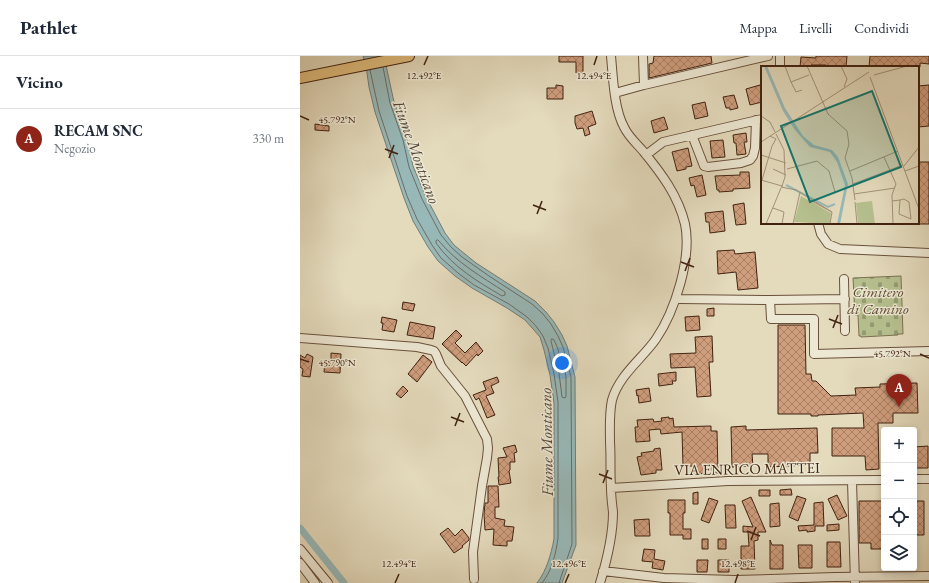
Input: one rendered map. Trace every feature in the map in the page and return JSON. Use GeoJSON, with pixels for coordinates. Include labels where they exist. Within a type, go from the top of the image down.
{"type":"FeatureCollection","features":[{"type":"Feature","properties":{"kind":"main road"},"geometry":{"type":"LineString","coordinates":[[300,78],[407,56]]}},
{"type":"Feature","properties":{"kind":"street"},"geometry":{"type":"LineString","coordinates":[[600,583],[609,551],[612,532],[610,416],[615,392],[627,374],[656,339],[667,319],[678,293],[687,240],[684,223],[678,204],[669,185],[630,137],[624,127],[615,94],[611,56]]}},
{"type":"Feature","properties":{"kind":"street"},"geometry":{"type":"LineString","coordinates":[[643,56],[644,85]]}},
{"type":"Feature","properties":{"kind":"street"},"geometry":{"type":"LineString","coordinates":[[615,94],[644,85],[768,56]]}},
{"type":"Feature","properties":{"kind":"street"},"geometry":{"type":"LineString","coordinates":[[646,155],[663,142],[692,135],[759,119],[753,156],[750,160],[741,163],[708,167],[704,166],[692,135]]}},
{"type":"Feature","properties":{"kind":"street"},"geometry":{"type":"LineString","coordinates":[[818,224],[821,234],[828,244],[840,249],[929,253]]}},
{"type":"Feature","properties":{"kind":"street"},"geometry":{"type":"LineString","coordinates":[[844,279],[845,331]]}},
{"type":"Feature","properties":{"kind":"street"},"geometry":{"type":"LineString","coordinates":[[680,299],[845,299]]}},
{"type":"Feature","properties":{"kind":"street"},"geometry":{"type":"LineString","coordinates":[[770,300],[771,319],[814,319],[814,354],[929,351]]}},
{"type":"Feature","properties":{"kind":"street"},"geometry":{"type":"LineString","coordinates":[[300,338],[417,347],[434,351],[441,366],[465,396],[487,438],[487,458],[473,552],[474,579]]}},
{"type":"Feature","properties":{"kind":"street"},"geometry":{"type":"LineString","coordinates":[[917,479],[929,479]]}},
{"type":"Feature","properties":{"kind":"street","name":"VIA ENRICO MATTEI"},"geometry":{"type":"LineString","coordinates":[[611,488],[728,481],[881,480]]}},
{"type":"Feature","properties":{"kind":"street"},"geometry":{"type":"LineString","coordinates":[[852,481],[855,580]]}},
{"type":"Feature","properties":{"kind":"street"},"geometry":{"type":"LineString","coordinates":[[300,549],[303,557],[328,583]]}},
{"type":"Feature","properties":{"kind":"street"},"geometry":{"type":"LineString","coordinates":[[300,563],[315,583]]}},
{"type":"Feature","properties":{"kind":"street"},"geometry":{"type":"LineString","coordinates":[[604,571],[664,578],[735,580],[855,580],[929,576]]}},
{"type":"Feature","properties":{"kind":"green space","name":"Cimitero di Camino"},"geometry":{"type":"Polygon","coordinates":[[[901,276],[903,334],[859,336],[858,315],[855,315],[853,278],[901,276]]]}},
{"type":"Feature","properties":{"kind":"water"},"geometry":{"type":"Polygon","coordinates":[[[363,56],[384,56],[394,102],[407,139],[413,166],[426,197],[445,233],[454,245],[476,263],[535,301],[554,322],[567,346],[575,377],[576,545],[562,583],[537,583],[546,567],[554,539],[554,403],[550,375],[540,337],[525,320],[455,276],[438,261],[428,247],[413,221],[404,198],[375,112],[363,56]]]}},
{"type":"Feature","properties":{"kind":"building"},"geometry":{"type":"Polygon","coordinates":[[[559,56],[583,56],[583,73],[576,73],[576,62],[559,62],[559,56]]]}},
{"type":"Feature","properties":{"kind":"building"},"geometry":{"type":"Polygon","coordinates":[[[654,56],[711,56],[712,63],[649,78],[649,64],[653,63],[654,56]]]}},
{"type":"Feature","properties":{"kind":"building"},"geometry":{"type":"Polygon","coordinates":[[[816,56],[847,56],[846,66],[800,66],[801,57],[816,58],[816,56]]]}},
{"type":"Feature","properties":{"kind":"building"},"geometry":{"type":"Polygon","coordinates":[[[870,56],[929,56],[929,64],[920,63],[920,67],[869,66],[870,56]]]}},
{"type":"Feature","properties":{"kind":"building"},"geometry":{"type":"Polygon","coordinates":[[[556,85],[563,86],[563,99],[547,99],[547,88],[556,88],[556,85]]]}},
{"type":"Feature","properties":{"kind":"building"},"geometry":{"type":"Polygon","coordinates":[[[760,85],[761,102],[750,105],[746,89],[760,85]]]}},
{"type":"Feature","properties":{"kind":"building"},"geometry":{"type":"Polygon","coordinates":[[[929,85],[929,126],[919,127],[919,86],[929,85]]]}},
{"type":"Feature","properties":{"kind":"building"},"geometry":{"type":"Polygon","coordinates":[[[734,95],[738,108],[730,110],[730,108],[726,108],[723,97],[734,95]]]}},
{"type":"Feature","properties":{"kind":"building"},"geometry":{"type":"Polygon","coordinates":[[[705,102],[708,116],[695,119],[692,105],[705,102]]]}},
{"type":"Feature","properties":{"kind":"building"},"geometry":{"type":"Polygon","coordinates":[[[592,111],[596,124],[588,127],[590,134],[585,136],[583,128],[577,129],[575,116],[592,111]]]}},
{"type":"Feature","properties":{"kind":"building"},"geometry":{"type":"Polygon","coordinates":[[[664,117],[668,129],[654,133],[651,121],[664,117]]]}},
{"type":"Feature","properties":{"kind":"building"},"geometry":{"type":"Polygon","coordinates":[[[315,124],[329,126],[329,131],[315,130],[315,124]]]}},
{"type":"Feature","properties":{"kind":"building"},"geometry":{"type":"Polygon","coordinates":[[[746,133],[747,142],[744,142],[746,154],[737,155],[736,143],[734,143],[733,135],[746,133]]]}},
{"type":"Feature","properties":{"kind":"building"},"geometry":{"type":"Polygon","coordinates":[[[723,140],[725,157],[712,158],[710,141],[723,140]]]}},
{"type":"Feature","properties":{"kind":"building"},"geometry":{"type":"Polygon","coordinates":[[[688,148],[692,166],[677,171],[672,152],[688,148]]]}},
{"type":"Feature","properties":{"kind":"building"},"geometry":{"type":"Polygon","coordinates":[[[919,162],[929,162],[929,224],[919,224],[919,162]]]}},
{"type":"Feature","properties":{"kind":"building"},"geometry":{"type":"Polygon","coordinates":[[[740,172],[749,172],[750,188],[719,192],[719,190],[717,190],[715,176],[740,175],[740,172]]]}},
{"type":"Feature","properties":{"kind":"building"},"geometry":{"type":"Polygon","coordinates":[[[702,175],[706,195],[697,197],[694,185],[691,186],[689,178],[702,175]]]}},
{"type":"Feature","properties":{"kind":"building"},"geometry":{"type":"Polygon","coordinates":[[[744,203],[746,224],[736,225],[733,205],[744,203]]]}},
{"type":"Feature","properties":{"kind":"building"},"geometry":{"type":"Polygon","coordinates":[[[723,211],[725,231],[710,233],[709,222],[706,222],[705,213],[723,211]]]}},
{"type":"Feature","properties":{"kind":"building"},"geometry":{"type":"Polygon","coordinates":[[[734,250],[735,254],[755,252],[758,288],[738,290],[736,272],[718,274],[717,251],[734,250]]]}},
{"type":"Feature","properties":{"kind":"building"},"geometry":{"type":"Polygon","coordinates":[[[403,302],[415,304],[413,311],[402,309],[403,302]]]}},
{"type":"Feature","properties":{"kind":"building"},"geometry":{"type":"Polygon","coordinates":[[[714,308],[714,316],[707,316],[707,309],[714,308]]]}},
{"type":"Feature","properties":{"kind":"building"},"geometry":{"type":"Polygon","coordinates":[[[699,316],[700,330],[686,331],[685,317],[699,316]]]}},
{"type":"Feature","properties":{"kind":"building"},"geometry":{"type":"Polygon","coordinates":[[[382,317],[397,320],[394,332],[382,330],[382,317]]]}},
{"type":"Feature","properties":{"kind":"building"},"geometry":{"type":"Polygon","coordinates":[[[410,322],[435,327],[433,339],[407,335],[410,322]]]}},
{"type":"Feature","properties":{"kind":"building"},"geometry":{"type":"Polygon","coordinates":[[[778,325],[805,325],[806,374],[811,374],[812,381],[816,381],[831,396],[856,395],[855,388],[880,387],[880,384],[917,383],[918,413],[893,413],[893,423],[878,423],[879,469],[866,470],[865,456],[832,456],[832,428],[864,428],[863,413],[818,416],[811,416],[811,414],[778,414],[778,325]]]}},
{"type":"Feature","properties":{"kind":"building"},"geometry":{"type":"Polygon","coordinates":[[[456,330],[462,336],[455,343],[465,353],[476,342],[483,351],[478,356],[477,354],[466,366],[442,344],[456,330]]]}},
{"type":"Feature","properties":{"kind":"building"},"geometry":{"type":"Polygon","coordinates":[[[712,336],[713,362],[709,362],[711,396],[697,397],[695,367],[671,368],[670,354],[696,353],[695,337],[712,336]]]}},
{"type":"Feature","properties":{"kind":"building"},"geometry":{"type":"Polygon","coordinates":[[[331,353],[341,354],[340,373],[324,372],[325,361],[331,362],[331,353]]]}},
{"type":"Feature","properties":{"kind":"building"},"geometry":{"type":"Polygon","coordinates":[[[307,354],[313,357],[310,377],[302,376],[303,369],[300,367],[300,355],[305,358],[307,354]]]}},
{"type":"Feature","properties":{"kind":"building"},"geometry":{"type":"Polygon","coordinates":[[[423,355],[432,362],[417,382],[408,374],[423,355]]]}},
{"type":"Feature","properties":{"kind":"building"},"geometry":{"type":"Polygon","coordinates":[[[676,372],[676,381],[672,381],[673,384],[659,386],[658,374],[676,372]]]}},
{"type":"Feature","properties":{"kind":"building"},"geometry":{"type":"Polygon","coordinates":[[[497,377],[499,382],[491,386],[494,393],[486,396],[495,415],[487,418],[479,398],[476,400],[473,395],[486,390],[483,382],[497,377]]]}},
{"type":"Feature","properties":{"kind":"building"},"geometry":{"type":"Polygon","coordinates":[[[403,386],[408,391],[401,398],[396,394],[403,386]]]}},
{"type":"Feature","properties":{"kind":"building"},"geometry":{"type":"Polygon","coordinates":[[[649,388],[651,401],[639,403],[636,390],[649,388]]]}},
{"type":"Feature","properties":{"kind":"building"},"geometry":{"type":"Polygon","coordinates":[[[669,417],[669,419],[673,418],[674,427],[711,426],[711,431],[717,431],[718,473],[695,474],[695,466],[683,466],[682,432],[661,434],[660,429],[649,430],[650,441],[636,442],[635,427],[638,427],[637,420],[653,419],[654,422],[662,421],[661,418],[669,417]]]}},
{"type":"Feature","properties":{"kind":"building"},"geometry":{"type":"Polygon","coordinates":[[[746,426],[746,430],[817,428],[818,453],[810,453],[810,465],[768,467],[768,454],[752,454],[753,466],[732,467],[731,427],[746,426]]]}},
{"type":"Feature","properties":{"kind":"building"},"geometry":{"type":"Polygon","coordinates":[[[515,445],[517,452],[514,453],[515,462],[510,462],[509,471],[511,483],[499,485],[498,458],[507,457],[503,448],[515,445]]]}},
{"type":"Feature","properties":{"kind":"building"},"geometry":{"type":"Polygon","coordinates":[[[928,446],[928,468],[917,468],[917,447],[928,446]]]}},
{"type":"Feature","properties":{"kind":"building"},"geometry":{"type":"Polygon","coordinates":[[[660,448],[662,470],[656,470],[656,473],[641,475],[637,457],[642,456],[641,453],[654,451],[654,449],[660,448]]]}},
{"type":"Feature","properties":{"kind":"building"},"geometry":{"type":"Polygon","coordinates":[[[488,486],[498,486],[499,507],[495,507],[495,518],[505,520],[504,526],[514,527],[512,541],[507,541],[507,546],[493,545],[494,529],[485,530],[484,514],[485,503],[488,503],[488,486]]]}},
{"type":"Feature","properties":{"kind":"building"},"geometry":{"type":"Polygon","coordinates":[[[791,489],[792,495],[780,495],[780,490],[791,489]]]}},
{"type":"Feature","properties":{"kind":"building"},"geometry":{"type":"Polygon","coordinates":[[[759,490],[770,490],[770,496],[759,496],[759,490]]]}},
{"type":"Feature","properties":{"kind":"building"},"geometry":{"type":"Polygon","coordinates":[[[698,492],[698,504],[693,504],[693,493],[698,492]]]}},
{"type":"Feature","properties":{"kind":"building"},"geometry":{"type":"Polygon","coordinates":[[[837,495],[847,516],[838,520],[828,499],[837,495]]]}},
{"type":"Feature","properties":{"kind":"building"},"geometry":{"type":"Polygon","coordinates":[[[797,496],[806,499],[798,521],[789,517],[797,496]]]}},
{"type":"Feature","properties":{"kind":"building"},"geometry":{"type":"Polygon","coordinates":[[[751,497],[766,532],[758,532],[758,540],[754,541],[755,569],[741,569],[741,546],[749,546],[748,532],[743,532],[743,526],[753,527],[742,501],[751,497]]]}},
{"type":"Feature","properties":{"kind":"building"},"geometry":{"type":"Polygon","coordinates":[[[709,498],[718,501],[709,523],[701,520],[709,498]]]}},
{"type":"Feature","properties":{"kind":"building"},"geometry":{"type":"Polygon","coordinates":[[[668,500],[685,500],[683,529],[691,529],[691,539],[683,539],[683,535],[670,535],[670,513],[668,513],[668,500]]]}},
{"type":"Feature","properties":{"kind":"building"},"geometry":{"type":"Polygon","coordinates":[[[859,501],[881,501],[881,549],[871,549],[871,543],[859,543],[859,501]]]}},
{"type":"Feature","properties":{"kind":"building"},"geometry":{"type":"Polygon","coordinates":[[[917,501],[924,501],[924,535],[917,535],[917,501]]]}},
{"type":"Feature","properties":{"kind":"building"},"geometry":{"type":"Polygon","coordinates":[[[823,502],[824,526],[815,526],[815,531],[799,531],[798,526],[814,525],[814,503],[823,502]]]}},
{"type":"Feature","properties":{"kind":"building"},"geometry":{"type":"Polygon","coordinates":[[[779,503],[780,526],[770,527],[770,504],[779,503]]]}},
{"type":"Feature","properties":{"kind":"building"},"geometry":{"type":"Polygon","coordinates":[[[725,505],[735,505],[736,528],[726,528],[725,505]]]}},
{"type":"Feature","properties":{"kind":"building"},"geometry":{"type":"Polygon","coordinates":[[[649,519],[650,536],[635,536],[634,520],[649,519]]]}},
{"type":"Feature","properties":{"kind":"building"},"geometry":{"type":"Polygon","coordinates":[[[839,524],[839,530],[827,531],[827,525],[839,524]]]}},
{"type":"Feature","properties":{"kind":"building"},"geometry":{"type":"Polygon","coordinates":[[[448,528],[455,536],[462,529],[469,538],[469,540],[462,546],[463,547],[454,553],[440,534],[448,528]]]}},
{"type":"Feature","properties":{"kind":"building"},"geometry":{"type":"Polygon","coordinates":[[[702,539],[708,539],[708,549],[702,549],[702,539]]]}},
{"type":"Feature","properties":{"kind":"building"},"geometry":{"type":"Polygon","coordinates":[[[718,539],[726,539],[726,549],[718,549],[718,539]]]}},
{"type":"Feature","properties":{"kind":"building"},"geometry":{"type":"Polygon","coordinates":[[[770,540],[772,545],[783,545],[783,569],[770,569],[770,540]]]}},
{"type":"Feature","properties":{"kind":"building"},"geometry":{"type":"Polygon","coordinates":[[[827,542],[840,542],[841,567],[827,567],[827,542]]]}},
{"type":"Feature","properties":{"kind":"building"},"geometry":{"type":"Polygon","coordinates":[[[798,545],[812,545],[812,568],[799,568],[798,545]]]}},
{"type":"Feature","properties":{"kind":"building"},"geometry":{"type":"Polygon","coordinates":[[[644,549],[655,550],[654,559],[665,561],[663,570],[652,568],[653,562],[642,561],[644,549]]]}},
{"type":"Feature","properties":{"kind":"building"},"geometry":{"type":"Polygon","coordinates":[[[697,560],[708,560],[707,572],[697,572],[697,560]]]}},
{"type":"Feature","properties":{"kind":"building"},"geometry":{"type":"Polygon","coordinates":[[[718,560],[729,560],[729,572],[718,572],[718,560]]]}},
{"type":"Feature","properties":{"kind":"waterway"},"geometry":{"type":"LineString","coordinates":[[300,528],[344,583]]}},
{"type":"Feature","properties":{"kind":"place","name":"RECAM SNC"},"geometry":{"type":"Point","coordinates":[899,407]}},
{"type":"Feature","properties":{"kind":"water label","name":"Fiume Monticano"},"geometry":{"type":"Point","coordinates":[417,152]}},
{"type":"Feature","properties":{"kind":"water label","name":"Fiume Monticano"},"geometry":{"type":"Point","coordinates":[546,442]}}]}
